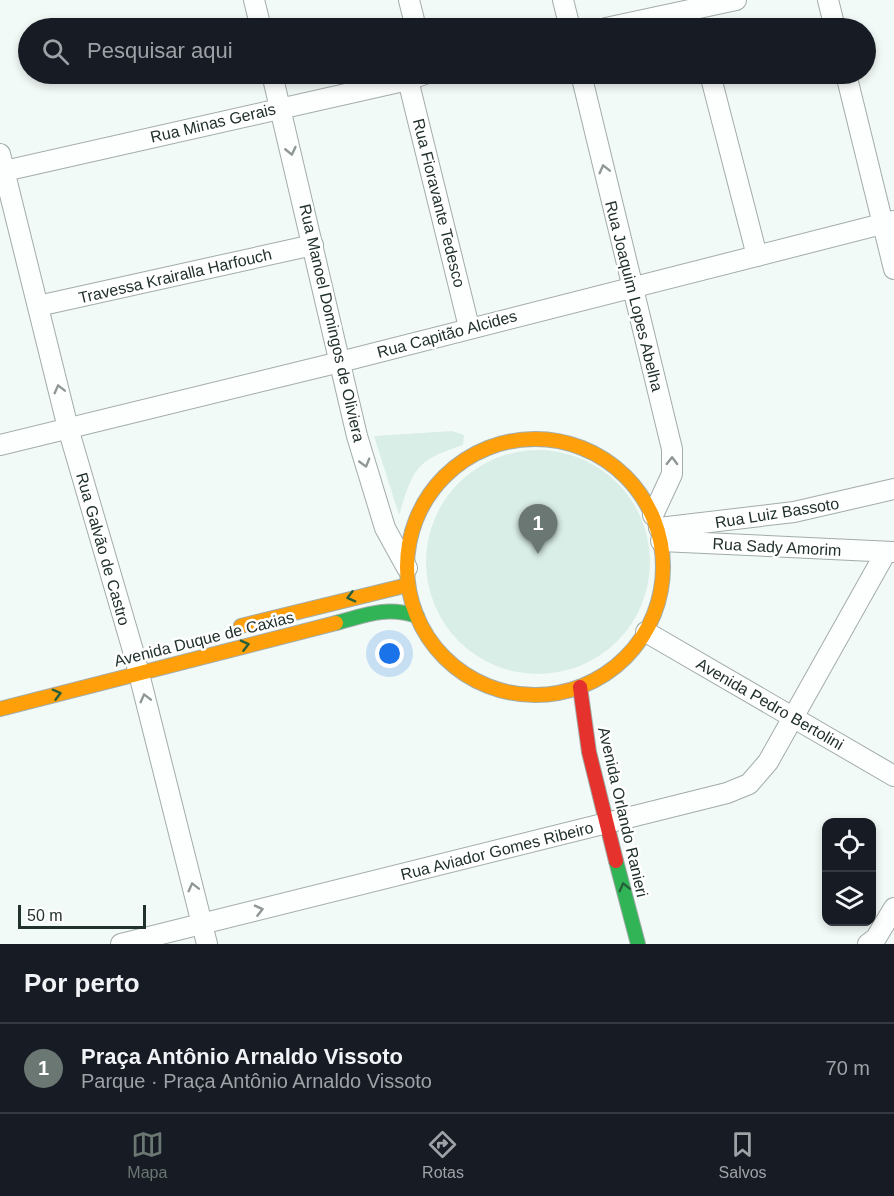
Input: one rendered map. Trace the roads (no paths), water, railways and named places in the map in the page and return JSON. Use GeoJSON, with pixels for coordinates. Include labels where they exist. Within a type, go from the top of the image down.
{"type":"FeatureCollection","features":[{"type":"Feature","properties":{"kind":"main road"},"geometry":{"type":"LineString","coordinates":[[544,439],[578,446],[609,462],[635,486],[658,528],[664,564],[660,599],[646,632],[628,655],[606,674],[557,697],[510,692],[481,682],[454,666],[432,644],[417,616],[407,576],[411,533],[425,501],[447,473],[476,453],[509,441],[544,439]]}},
{"type":"Feature","properties":{"kind":"main road","name":"Avenida Duque de Caxias"},"geometry":{"type":"LineString","coordinates":[[223,631],[407,576]]}},
{"type":"Feature","properties":{"kind":"main road","name":"Avenida Duque de Caxias"},"geometry":{"type":"LineString","coordinates":[[0,709],[135,659],[386,610],[399,610],[417,616]]}},
{"type":"Feature","properties":{"kind":"main road","name":"Avenida Orlando Ranieri"},"geometry":{"type":"LineString","coordinates":[[580,687],[594,827],[638,944]]}},
{"type":"Feature","properties":{"kind":"street"},"geometry":{"type":"LineString","coordinates":[[254,0],[258,18]]}},
{"type":"Feature","properties":{"kind":"street"},"geometry":{"type":"LineString","coordinates":[[409,0],[414,18]]}},
{"type":"Feature","properties":{"kind":"street"},"geometry":{"type":"LineString","coordinates":[[563,0],[568,18]]}},
{"type":"Feature","properties":{"kind":"street"},"geometry":{"type":"LineString","coordinates":[[700,18],[736,0]]}},
{"type":"Feature","properties":{"kind":"street"},"geometry":{"type":"LineString","coordinates":[[828,0],[832,18]]}},
{"type":"Feature","properties":{"kind":"street","name":"Rua Manoel Domingos de Oliviera"},"geometry":{"type":"LineString","coordinates":[[275,84],[357,436],[384,528],[407,576]]}},
{"type":"Feature","properties":{"kind":"street","name":"Rua Minas Gerais"},"geometry":{"type":"LineString","coordinates":[[1,166],[386,84]]}},
{"type":"Feature","properties":{"kind":"street","name":"Rua Fioravante Tedesco"},"geometry":{"type":"LineString","coordinates":[[417,84],[469,327]]}},
{"type":"Feature","properties":{"kind":"street","name":"Rua Joaquim Lopes Abelha"},"geometry":{"type":"LineString","coordinates":[[582,84],[672,449],[672,474],[658,528]]}},
{"type":"Feature","properties":{"kind":"street"},"geometry":{"type":"LineString","coordinates":[[713,84],[757,256]]}},
{"type":"Feature","properties":{"kind":"street"},"geometry":{"type":"LineString","coordinates":[[849,84],[888,222],[894,269]]}},
{"type":"Feature","properties":{"kind":"street","name":"Rua Galvão de Castro"},"geometry":{"type":"LineString","coordinates":[[1,166],[68,428],[135,659],[207,944]]}},
{"type":"Feature","properties":{"kind":"street","name":"Rua Capitão Alcides"},"geometry":{"type":"LineString","coordinates":[[0,445],[340,362],[469,327],[888,222]]}},
{"type":"Feature","properties":{"kind":"street","name":"Travessa Krairalla Harfouch"},"geometry":{"type":"LineString","coordinates":[[38,306],[313,245]]}},
{"type":"Feature","properties":{"kind":"street","name":"Rua Luiz Bassoto"},"geometry":{"type":"LineString","coordinates":[[658,528],[794,512],[894,489]]}},
{"type":"Feature","properties":{"kind":"street","name":"Rua Sady Amorim"},"geometry":{"type":"LineString","coordinates":[[658,528],[890,552]]}},
{"type":"Feature","properties":{"kind":"street","name":"Rua Aviador Gomes Ribeiro"},"geometry":{"type":"LineString","coordinates":[[120,944],[594,827],[727,793],[749,784],[768,762],[890,552]]}},
{"type":"Feature","properties":{"kind":"street","name":"Avenida Pedro Bertolini"},"geometry":{"type":"LineString","coordinates":[[646,632],[894,776]]}},
{"type":"Feature","properties":{"kind":"street"},"geometry":{"type":"LineString","coordinates":[[868,944],[876,938],[894,908]]}},
{"type":"Feature","properties":{"kind":"place","name":"Praça Antônio Arnaldo Vissoto"},"geometry":{"type":"Point","coordinates":[538,554]}}]}
